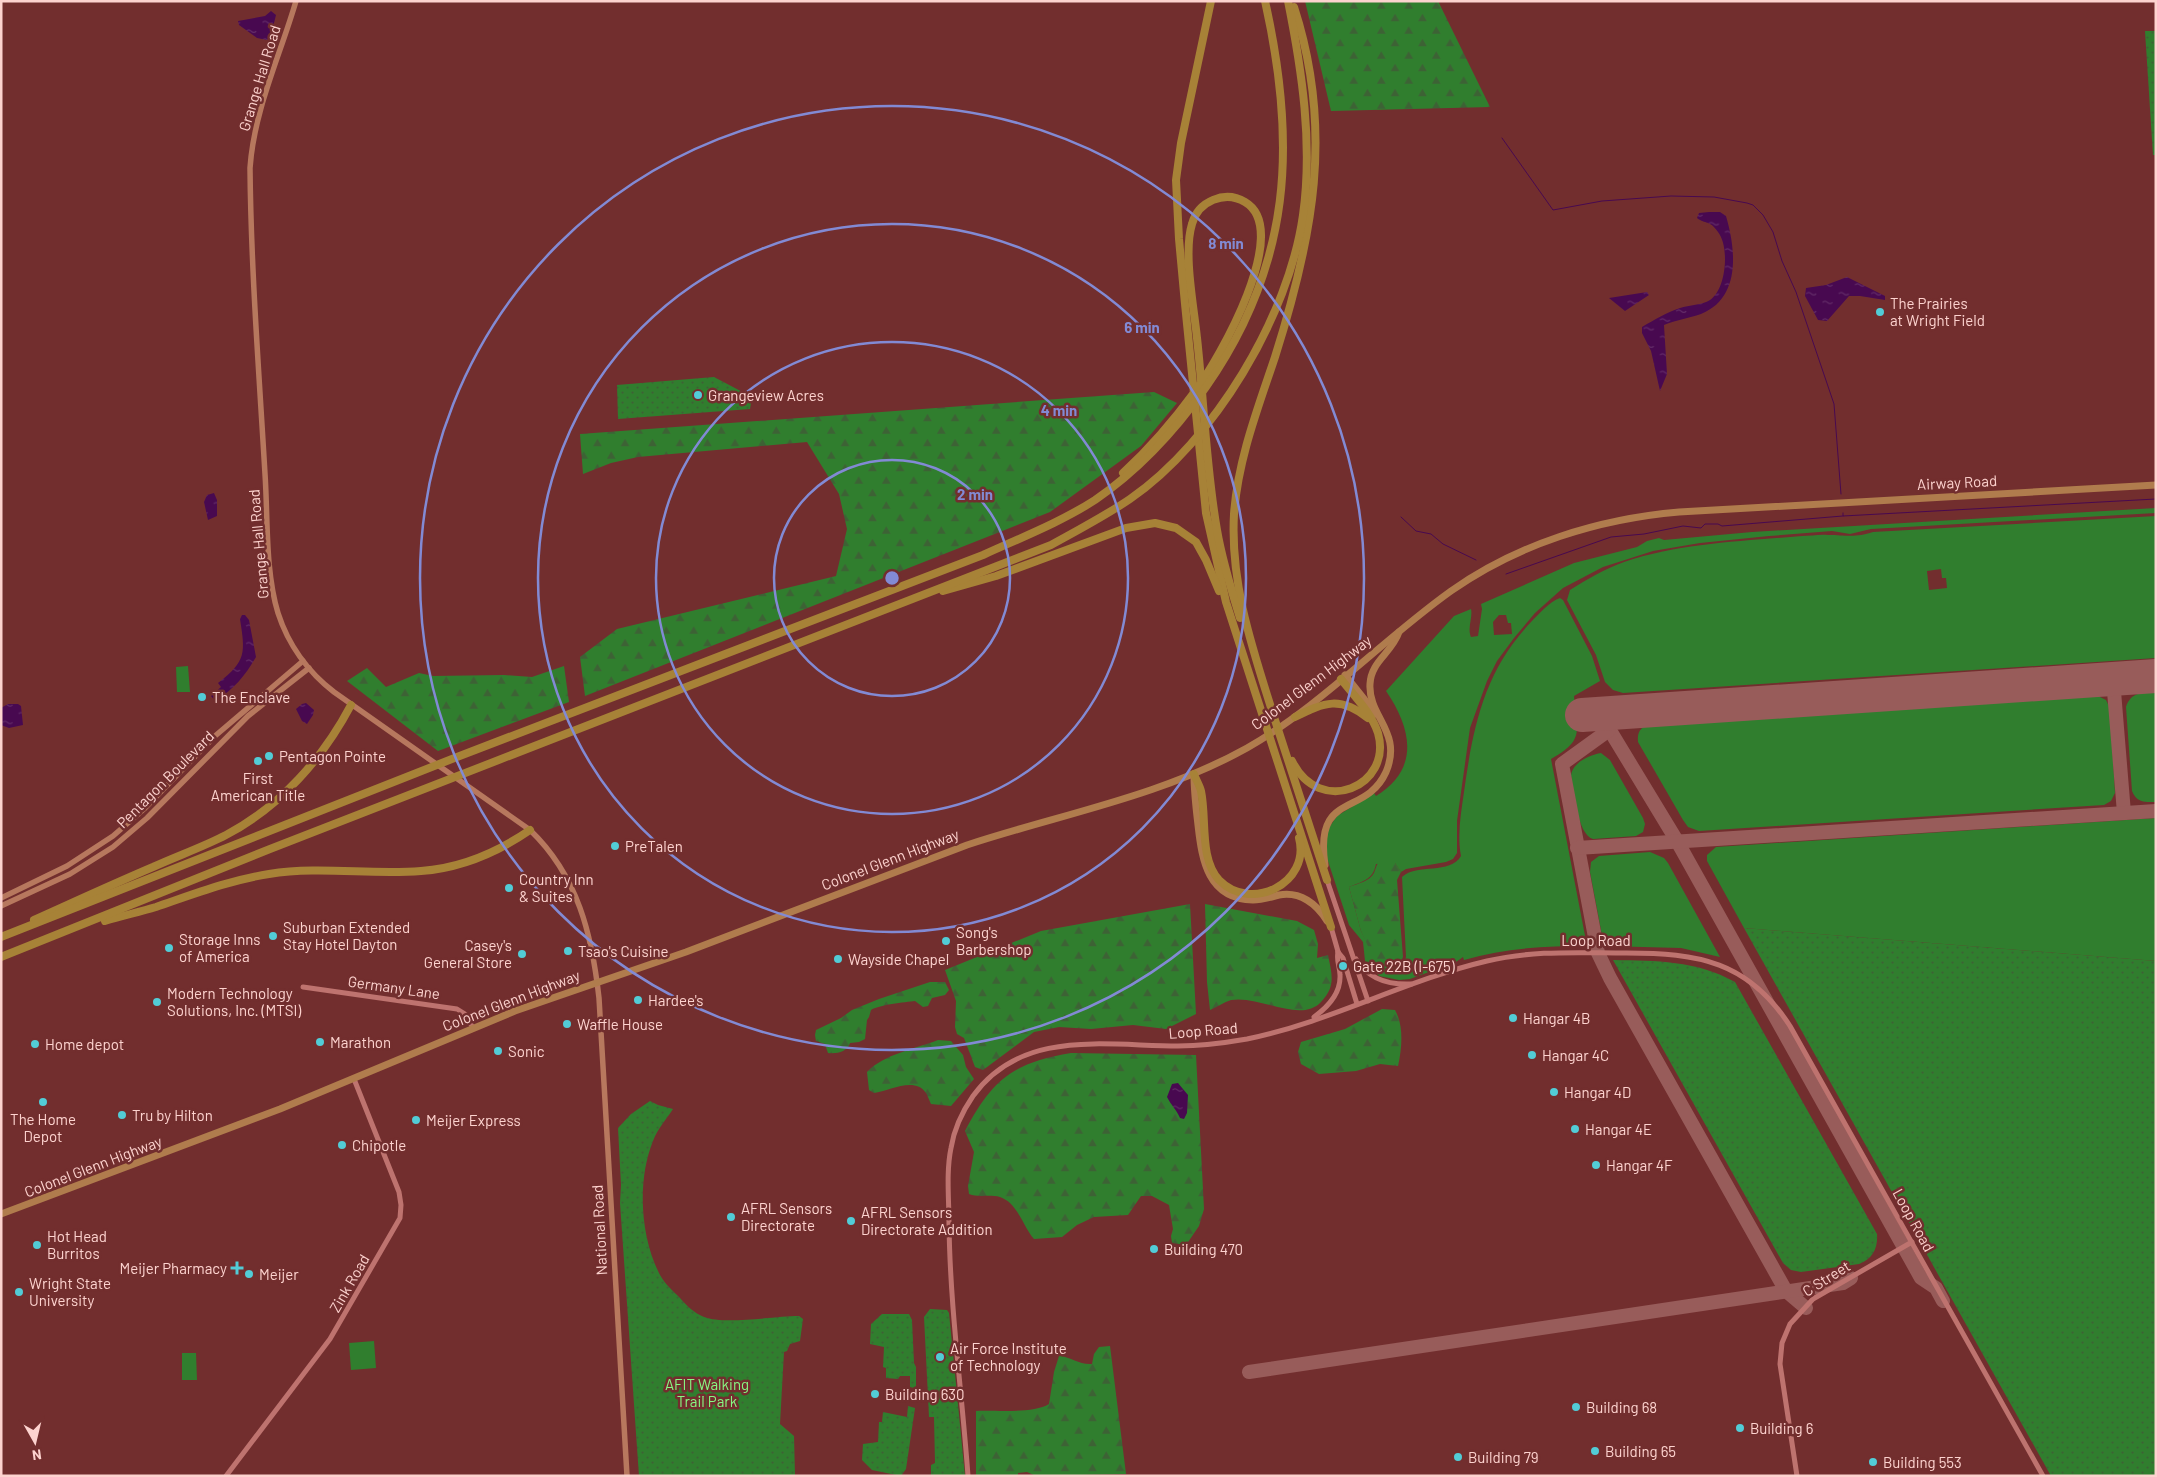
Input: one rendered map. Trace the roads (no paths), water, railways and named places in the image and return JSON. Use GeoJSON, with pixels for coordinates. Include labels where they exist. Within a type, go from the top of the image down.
{"type":"FeatureCollection","features":[{"type":"Feature","properties":{"kind":"highway"},"geometry":{"type":"LineString","coordinates":[[1211,1],[1181,143],[1176,180],[1179,239],[1208,525],[1226,602],[1331,927]]}},
{"type":"Feature","properties":{"kind":"highway"},"geometry":{"type":"LineString","coordinates":[[1,936],[457,757],[983,555],[1054,522],[1094,500],[1135,469],[1169,436],[1192,407],[1232,346],[1249,315],[1263,280],[1278,217],[1282,181],[1283,132],[1279,81],[1264,1]]}},
{"type":"Feature","properties":{"kind":"highway"},"geometry":{"type":"LineString","coordinates":[[1,956],[72,930],[270,849],[893,605],[1051,545],[1131,498],[1163,471],[1197,437],[1235,385],[1259,344],[1280,299],[1303,216],[1307,165],[1301,63],[1290,1]]}},
{"type":"Feature","properties":{"kind":"highway"},"geometry":{"type":"LineString","coordinates":[[1290,1],[1303,35],[1311,84],[1316,134],[1316,168],[1312,210],[1303,260],[1291,306],[1248,438],[1237,484],[1234,514],[1234,549],[1237,584],[1248,634],[1327,880]]}},
{"type":"Feature","properties":{"kind":"highway"},"geometry":{"type":"LineString","coordinates":[[1094,500],[1160,438],[1197,389],[1230,335],[1250,286],[1262,236],[1260,220],[1256,212],[1245,202],[1234,198],[1219,198],[1209,201],[1200,208],[1192,224],[1190,262],[1199,350],[1208,452],[1214,511],[1230,589],[1244,629],[1248,634]]}},
{"type":"Feature","properties":{"kind":"highway"},"geometry":{"type":"LineString","coordinates":[[893,605],[996,576],[1098,538],[1150,523],[1170,525],[1192,538],[1203,552],[1221,598],[1226,602]]}},
{"type":"Feature","properties":{"kind":"highway"},"geometry":{"type":"LineString","coordinates":[[1284,748],[1298,771],[1313,786],[1326,791],[1346,790],[1364,780],[1375,766],[1379,741],[1369,714],[1343,677]]}},
{"type":"Feature","properties":{"kind":"highway"},"geometry":{"type":"LineString","coordinates":[[1295,716],[1321,705],[1339,703],[1354,708],[1372,721]]}},
{"type":"Feature","properties":{"kind":"highway"},"geometry":{"type":"LineString","coordinates":[[1,936],[218,839],[248,822],[283,795],[302,776],[340,724],[351,705]]}},
{"type":"Feature","properties":{"kind":"highway"},"geometry":{"type":"LineString","coordinates":[[1194,774],[1201,790],[1210,863],[1218,879],[1234,890],[1249,894],[1263,893],[1278,887],[1290,877],[1296,868],[1300,853],[1297,818]]}},
{"type":"Feature","properties":{"kind":"highway"},"geometry":{"type":"LineString","coordinates":[[72,930],[154,907],[226,883],[270,874],[317,870],[410,872],[448,867],[488,854],[512,843],[530,830]]}},
{"type":"Feature","properties":{"kind":"main road","name":"Grange Hall Road"},"geometry":{"type":"LineString","coordinates":[[296,1],[257,121],[251,154],[250,190],[272,583],[282,623],[304,662],[328,688],[530,830],[556,859],[578,898],[589,933],[597,982]]}},
{"type":"Feature","properties":{"kind":"main road","name":"Airway Road"},"geometry":{"type":"LineString","coordinates":[[1760,506],[2156,485]]}},
{"type":"Feature","properties":{"kind":"main road","name":"Colonel Glenn Highway"},"geometry":{"type":"LineString","coordinates":[[1,1214],[271,1113],[473,1028],[597,982],[686,952],[1003,833],[1140,795],[1194,774],[1247,747],[1295,716],[1437,601],[1474,576],[1521,550],[1592,526],[1623,518],[1760,506]]}},
{"type":"Feature","properties":{"kind":"main road"},"geometry":{"type":"LineString","coordinates":[[1327,880],[1322,849],[1326,826],[1338,810],[1374,788],[1387,769],[1390,744],[1388,730],[1371,695],[1371,678],[1377,663],[1395,644],[1399,632]]}},
{"type":"Feature","properties":{"kind":"main road","name":"Pentagon Boulevard"},"geometry":{"type":"LineString","coordinates":[[1,898],[66,866],[113,836],[144,809],[221,730],[304,662]]}},
{"type":"Feature","properties":{"kind":"main road","name":"Pentagon Boulevard"},"geometry":{"type":"LineString","coordinates":[[1,906],[70,874],[113,847],[147,818],[226,736],[248,716],[309,668]]}},
{"type":"Feature","properties":{"kind":"main road"},"geometry":{"type":"LineString","coordinates":[[1343,677],[1380,716]]}},
{"type":"Feature","properties":{"kind":"main road"},"geometry":{"type":"LineString","coordinates":[[1194,774],[1194,791],[1201,851],[1204,866],[1212,880],[1223,890],[1242,898],[1260,900],[1289,894],[1305,898],[1319,909],[1331,927]]}},
{"type":"Feature","properties":{"kind":"main road","name":"National Road"},"geometry":{"type":"LineString","coordinates":[[597,982],[606,1091],[615,1292],[627,1476]]}},
{"type":"Feature","properties":{"kind":"street"},"geometry":{"type":"LineString","coordinates":[[1327,880],[1368,1001]]}},
{"type":"Feature","properties":{"kind":"street"},"geometry":{"type":"LineString","coordinates":[[1331,927],[1344,973],[1349,978]]}},
{"type":"Feature","properties":{"kind":"street"},"geometry":{"type":"LineString","coordinates":[[1350,948],[1359,963],[1379,980],[1396,984],[1416,984]]}},
{"type":"Feature","properties":{"kind":"street"},"geometry":{"type":"LineString","coordinates":[[1338,952],[1343,958],[1357,1004]]}},
{"type":"Feature","properties":{"kind":"street"},"geometry":{"type":"LineString","coordinates":[[1338,952],[1340,982]]}},
{"type":"Feature","properties":{"kind":"street","name":"Loop Road"},"geometry":{"type":"LineString","coordinates":[[968,1476],[949,1250],[948,1175],[952,1140],[966,1107],[978,1090],[990,1078],[1008,1064],[1025,1055],[1061,1045],[1177,1046],[1222,1043],[1268,1034],[1476,964],[1533,954],[1672,954],[1706,960],[1743,977],[1760,990],[1786,1018],[2043,1476]]}},
{"type":"Feature","properties":{"kind":"street"},"geometry":{"type":"LineString","coordinates":[[1309,1020],[1331,1002],[1344,973]]}},
{"type":"Feature","properties":{"kind":"street","name":"Germany Lane"},"geometry":{"type":"LineString","coordinates":[[303,987],[457,1009],[465,1014],[473,1028]]}},
{"type":"Feature","properties":{"kind":"street","name":"Zink Road"},"geometry":{"type":"LineString","coordinates":[[226,1476],[330,1339],[400,1218],[399,1192],[354,1079]]}},
{"type":"Feature","properties":{"kind":"street","name":"C Street"},"geometry":{"type":"LineString","coordinates":[[1797,1476],[1780,1364],[1782,1343],[1790,1324],[1813,1299],[1912,1242]]}},
{"type":"Feature","properties":{"kind":"water"},"geometry":{"type":"Polygon","coordinates":[[[271,11],[276,15],[271,35],[267,40],[257,38],[239,25],[238,21],[265,16],[271,11]]]}},
{"type":"Feature","properties":{"kind":"water"},"geometry":{"type":"Polygon","coordinates":[[[1720,212],[1726,216],[1733,258],[1729,285],[1723,297],[1714,307],[1701,314],[1664,325],[1667,374],[1660,391],[1651,351],[1642,333],[1642,327],[1675,310],[1707,302],[1720,287],[1725,257],[1722,239],[1715,228],[1697,218],[1699,213],[1720,212]]]}},
{"type":"Feature","properties":{"kind":"water"},"geometry":{"type":"Polygon","coordinates":[[[1847,277],[1885,296],[1885,300],[1849,296],[1827,321],[1818,320],[1805,296],[1806,288],[1826,285],[1847,277]]]}},
{"type":"Feature","properties":{"kind":"water"},"geometry":{"type":"Polygon","coordinates":[[[1647,292],[1649,295],[1625,311],[1609,298],[1647,292]]]}},
{"type":"Feature","properties":{"kind":"water"},"geometry":{"type":"Polygon","coordinates":[[[214,493],[217,500],[217,516],[208,520],[204,502],[207,495],[214,493]]]}},
{"type":"Feature","properties":{"kind":"water"},"geometry":{"type":"Polygon","coordinates":[[[242,615],[245,615],[249,620],[256,657],[238,682],[215,701],[211,696],[221,687],[218,683],[234,668],[242,655],[243,640],[240,619],[242,615]]]}},
{"type":"Feature","properties":{"kind":"water"},"geometry":{"type":"Polygon","coordinates":[[[306,703],[314,710],[307,724],[302,721],[296,709],[306,703]]]}},
{"type":"Feature","properties":{"kind":"water"},"geometry":{"type":"Polygon","coordinates":[[[8,704],[18,704],[21,706],[23,725],[9,728],[1,725],[1,708],[8,704]]]}},
{"type":"Feature","properties":{"kind":"water"},"geometry":{"type":"Polygon","coordinates":[[[1178,1083],[1188,1095],[1187,1113],[1184,1119],[1180,1118],[1167,1097],[1172,1084],[1178,1083]]]}},
{"type":"Feature","properties":{"kind":"waterway"},"geometry":{"type":"LineString","coordinates":[[1502,138],[1553,210],[1602,201],[1671,196],[1714,197],[1753,205],[1763,215],[1773,232],[1782,261],[1796,292],[1834,404],[1841,494]]}},
{"type":"Feature","properties":{"kind":"waterway"},"geometry":{"type":"LineString","coordinates":[[1843,513],[1843,516],[2156,499]]}},
{"type":"Feature","properties":{"kind":"waterway"},"geometry":{"type":"LineString","coordinates":[[1506,574],[1611,537],[1644,534],[1683,526],[1701,528],[1705,524],[1718,524],[1722,526],[1843,516]]}},
{"type":"Feature","properties":{"kind":"waterway"},"geometry":{"type":"LineString","coordinates":[[1401,517],[1416,531],[1431,534],[1443,544],[1476,560]]}},
{"type":"Feature","properties":{"kind":"place","name":"The Prairies at Wright Field"},"geometry":{"type":"Point","coordinates":[1880,312]}},
{"type":"Feature","properties":{"kind":"place","name":"Grangeview Acres"},"geometry":{"type":"Point","coordinates":[698,395]}},
{"type":"Feature","properties":{"kind":"place","name":"The Enclave"},"geometry":{"type":"Point","coordinates":[202,697]}},
{"type":"Feature","properties":{"kind":"place","name":"Pentagon Pointe"},"geometry":{"type":"Point","coordinates":[269,756]}},
{"type":"Feature","properties":{"kind":"place","name":"First American Title"},"geometry":{"type":"Point","coordinates":[258,761]}},
{"type":"Feature","properties":{"kind":"place","name":"PreTalen"},"geometry":{"type":"Point","coordinates":[615,846]}},
{"type":"Feature","properties":{"kind":"place","name":"Country Inn & Suites"},"geometry":{"type":"Point","coordinates":[509,888]}},
{"type":"Feature","properties":{"kind":"place","name":"Suburban Extended Stay Hotel Dayton"},"geometry":{"type":"Point","coordinates":[273,936]}},
{"type":"Feature","properties":{"kind":"place","name":"Song's Barbershop"},"geometry":{"type":"Point","coordinates":[946,941]}},
{"type":"Feature","properties":{"kind":"place","name":"Storage Inns of America"},"geometry":{"type":"Point","coordinates":[169,948]}},
{"type":"Feature","properties":{"kind":"place","name":"Tsao's Cuisine"},"geometry":{"type":"Point","coordinates":[568,951]}},
{"type":"Feature","properties":{"kind":"place","name":"Casey's General Store"},"geometry":{"type":"Point","coordinates":[522,954]}},
{"type":"Feature","properties":{"kind":"place","name":"Wayside Chapel"},"geometry":{"type":"Point","coordinates":[838,959]}},
{"type":"Feature","properties":{"kind":"place","name":"Gate 22B (I-675)"},"geometry":{"type":"Point","coordinates":[1343,966]}},
{"type":"Feature","properties":{"kind":"place","name":"Hardee's"},"geometry":{"type":"Point","coordinates":[638,1000]}},
{"type":"Feature","properties":{"kind":"place","name":"Modern Technology Solutions, Inc. (MTSI)"},"geometry":{"type":"Point","coordinates":[157,1002]}},
{"type":"Feature","properties":{"kind":"place","name":"Hangar 4B"},"geometry":{"type":"Point","coordinates":[1513,1018]}},
{"type":"Feature","properties":{"kind":"place","name":"Waffle House"},"geometry":{"type":"Point","coordinates":[567,1024]}},
{"type":"Feature","properties":{"kind":"place","name":"Marathon"},"geometry":{"type":"Point","coordinates":[320,1042]}},
{"type":"Feature","properties":{"kind":"place","name":"Home depot"},"geometry":{"type":"Point","coordinates":[35,1044]}},
{"type":"Feature","properties":{"kind":"place","name":"Sonic"},"geometry":{"type":"Point","coordinates":[498,1051]}},
{"type":"Feature","properties":{"kind":"place","name":"Hangar 4C"},"geometry":{"type":"Point","coordinates":[1532,1055]}},
{"type":"Feature","properties":{"kind":"place","name":"Hangar 4D"},"geometry":{"type":"Point","coordinates":[1554,1092]}},
{"type":"Feature","properties":{"kind":"place","name":"The Home Depot"},"geometry":{"type":"Point","coordinates":[43,1102]}},
{"type":"Feature","properties":{"kind":"place","name":"Tru by Hilton"},"geometry":{"type":"Point","coordinates":[122,1115]}},
{"type":"Feature","properties":{"kind":"place","name":"Meijer Express"},"geometry":{"type":"Point","coordinates":[416,1120]}},
{"type":"Feature","properties":{"kind":"place","name":"Hangar 4E"},"geometry":{"type":"Point","coordinates":[1575,1129]}},
{"type":"Feature","properties":{"kind":"place","name":"Chipotle"},"geometry":{"type":"Point","coordinates":[342,1145]}},
{"type":"Feature","properties":{"kind":"place","name":"Hangar 4F"},"geometry":{"type":"Point","coordinates":[1596,1165]}},
{"type":"Feature","properties":{"kind":"place","name":"AFRL Sensors Directorate"},"geometry":{"type":"Point","coordinates":[731,1217]}},
{"type":"Feature","properties":{"kind":"place","name":"AFRL Sensors Directorate Addition"},"geometry":{"type":"Point","coordinates":[851,1221]}},
{"type":"Feature","properties":{"kind":"place","name":"Hot Head Burritos"},"geometry":{"type":"Point","coordinates":[37,1245]}},
{"type":"Feature","properties":{"kind":"place","name":"Building 470"},"geometry":{"type":"Point","coordinates":[1154,1249]}},
{"type":"Feature","properties":{"kind":"place","name":"Meijer Pharmacy"},"geometry":{"type":"Point","coordinates":[237,1268]}},
{"type":"Feature","properties":{"kind":"place","name":"Meijer"},"geometry":{"type":"Point","coordinates":[249,1274]}},
{"type":"Feature","properties":{"kind":"place","name":"Wright State University"},"geometry":{"type":"Point","coordinates":[19,1292]}},
{"type":"Feature","properties":{"kind":"place","name":"Air Force Institute of Technology"},"geometry":{"type":"Point","coordinates":[940,1357]}},
{"type":"Feature","properties":{"kind":"place","name":"Building 630"},"geometry":{"type":"Point","coordinates":[875,1394]}},
{"type":"Feature","properties":{"kind":"place","name":"Building 68"},"geometry":{"type":"Point","coordinates":[1576,1407]}},
{"type":"Feature","properties":{"kind":"place","name":"Building 6"},"geometry":{"type":"Point","coordinates":[1740,1428]}},
{"type":"Feature","properties":{"kind":"place","name":"Building 65"},"geometry":{"type":"Point","coordinates":[1595,1451]}},
{"type":"Feature","properties":{"kind":"place","name":"Building 79"},"geometry":{"type":"Point","coordinates":[1458,1457]}},
{"type":"Feature","properties":{"kind":"place","name":"Building 553"},"geometry":{"type":"Point","coordinates":[1873,1462]}},
{"type":"Feature","properties":{"kind":"park label","name":"AFIT Walking Trail Park"},"geometry":{"type":"Point","coordinates":[707,1392]}}]}
